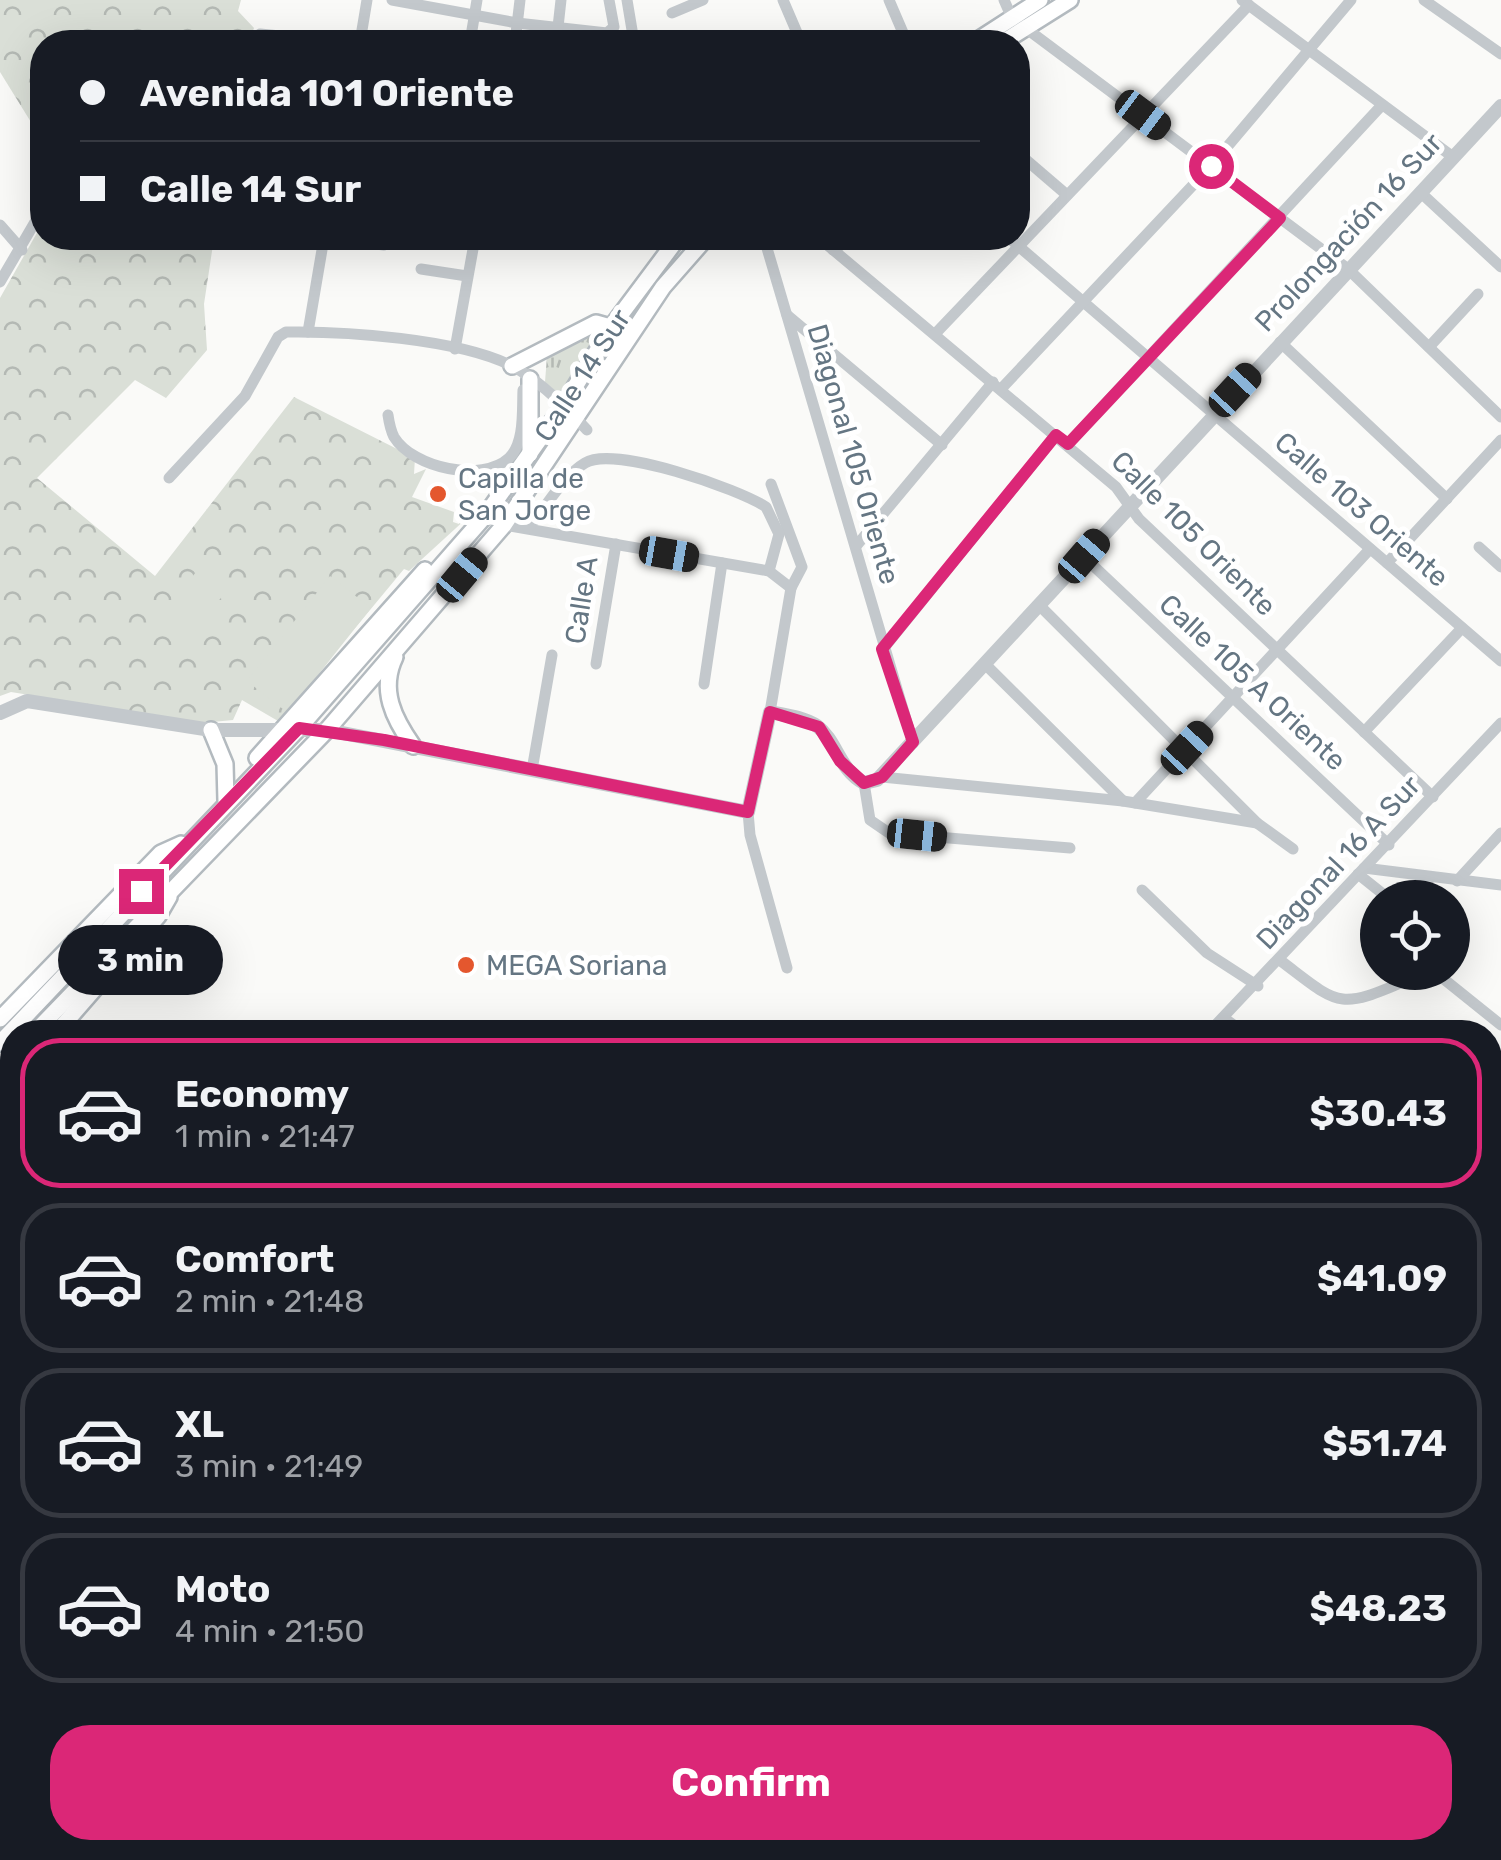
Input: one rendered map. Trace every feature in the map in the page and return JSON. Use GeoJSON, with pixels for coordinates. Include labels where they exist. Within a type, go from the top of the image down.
{"type":"FeatureCollection","features":[{"type":"Feature","properties":{"kind":"main road"},"geometry":{"type":"LineString","coordinates":[[994,30],[1040,0]]}},
{"type":"Feature","properties":{"kind":"main road"},"geometry":{"type":"LineString","coordinates":[[1026,29],[1070,0]]}},
{"type":"Feature","properties":{"kind":"main road","name":"Calle 14 Sur"},"geometry":{"type":"LineString","coordinates":[[21,1020],[299,728],[457,548],[530,456],[613,324],[666,250]]}},
{"type":"Feature","properties":{"kind":"main road","name":"Calle 14 Sur"},"geometry":{"type":"LineString","coordinates":[[46,1020],[327,730],[504,525],[582,425],[631,338],[676,268],[694,250]]}},
{"type":"Feature","properties":{"kind":"main road"},"geometry":{"type":"LineString","coordinates":[[530,456],[522,373],[596,323],[613,324],[631,338]]}},
{"type":"Feature","properties":{"kind":"main road"},"geometry":{"type":"LineString","coordinates":[[230,797],[282,729],[423,572],[457,548]]}},
{"type":"Feature","properties":{"kind":"main road"},"geometry":{"type":"LineString","coordinates":[[399,649],[390,668],[388,696],[396,722],[413,746]]}},
{"type":"Feature","properties":{"kind":"main road"},"geometry":{"type":"LineString","coordinates":[[210,730],[225,764],[230,797]]}},
{"type":"Feature","properties":{"kind":"main road"},"geometry":{"type":"LineString","coordinates":[[0,1019],[161,854],[189,840]]}},
{"type":"Feature","properties":{"kind":"main road"},"geometry":{"type":"LineString","coordinates":[[67,1020],[158,916],[176,884]]}},
{"type":"Feature","properties":{"kind":"street"},"geometry":{"type":"LineString","coordinates":[[362,30],[367,0]]}},
{"type":"Feature","properties":{"kind":"street"},"geometry":{"type":"LineString","coordinates":[[392,0],[438,4],[475,16],[517,23],[599,30]]}},
{"type":"Feature","properties":{"kind":"street"},"geometry":{"type":"LineString","coordinates":[[472,30],[477,0]]}},
{"type":"Feature","properties":{"kind":"street"},"geometry":{"type":"LineString","coordinates":[[516,30],[520,0]]}},
{"type":"Feature","properties":{"kind":"street"},"geometry":{"type":"LineString","coordinates":[[558,27],[561,0]]}},
{"type":"Feature","properties":{"kind":"street"},"geometry":{"type":"LineString","coordinates":[[609,0],[613,30]]}},
{"type":"Feature","properties":{"kind":"street"},"geometry":{"type":"LineString","coordinates":[[626,0],[632,30]]}},
{"type":"Feature","properties":{"kind":"street"},"geometry":{"type":"LineString","coordinates":[[672,13],[703,0]]}},
{"type":"Feature","properties":{"kind":"street"},"geometry":{"type":"LineString","coordinates":[[782,0],[796,30]]}},
{"type":"Feature","properties":{"kind":"street"},"geometry":{"type":"LineString","coordinates":[[889,0],[902,30]]}},
{"type":"Feature","properties":{"kind":"street"},"geometry":{"type":"LineString","coordinates":[[1004,0],[1012,18],[1026,29]]}},
{"type":"Feature","properties":{"kind":"street"},"geometry":{"type":"LineString","coordinates":[[857,545],[997,386],[1211,166],[1351,0]]}},
{"type":"Feature","properties":{"kind":"street"},"geometry":{"type":"LineString","coordinates":[[1424,0],[1501,54]]}},
{"type":"Feature","properties":{"kind":"street"},"geometry":{"type":"LineString","coordinates":[[1030,228],[1067,195],[1245,2],[1453,158]]}},
{"type":"Feature","properties":{"kind":"street"},"geometry":{"type":"LineString","coordinates":[[1030,32],[1348,269],[1501,417]]}},
{"type":"Feature","properties":{"kind":"street"},"geometry":{"type":"LineString","coordinates":[[1068,444],[1382,105]]}},
{"type":"Feature","properties":{"kind":"street","name":"Prolongación 16 Sur"},"geometry":{"type":"LineString","coordinates":[[882,777],[1213,413],[1501,106]]}},
{"type":"Feature","properties":{"kind":"street"},"geometry":{"type":"LineString","coordinates":[[1030,164],[1067,195]]}},
{"type":"Feature","properties":{"kind":"street"},"geometry":{"type":"LineString","coordinates":[[1420,192],[1501,267]]}},
{"type":"Feature","properties":{"kind":"street"},"geometry":{"type":"LineString","coordinates":[[0,225],[22,250]]}},
{"type":"Feature","properties":{"kind":"street"},"geometry":{"type":"LineString","coordinates":[[0,282],[30,234]]}},
{"type":"Feature","properties":{"kind":"street"},"geometry":{"type":"LineString","coordinates":[[308,332],[322,250]]}},
{"type":"Feature","properties":{"kind":"street"},"geometry":{"type":"LineString","coordinates":[[455,349],[472,250]]}},
{"type":"Feature","properties":{"kind":"street","name":"Diagonal 105 Oriente"},"geometry":{"type":"LineString","coordinates":[[768,250],[857,545],[882,649],[913,742]]}},
{"type":"Feature","properties":{"kind":"street","name":"Calle 105 Oriente"},"geometry":{"type":"LineString","coordinates":[[834,250],[1068,444],[1131,502],[1140,518],[1278,652],[1433,797]]}},
{"type":"Feature","properties":{"kind":"street"},"geometry":{"type":"LineString","coordinates":[[935,334],[1007,250]]}},
{"type":"Feature","properties":{"kind":"street","name":"Calle 103 Oriente"},"geometry":{"type":"LineString","coordinates":[[1024,250],[1501,661]]}},
{"type":"Feature","properties":{"kind":"street"},"geometry":{"type":"LineString","coordinates":[[420,269],[467,276]]}},
{"type":"Feature","properties":{"kind":"street"},"geometry":{"type":"LineString","coordinates":[[1429,348],[1478,294]]}},
{"type":"Feature","properties":{"kind":"street"},"geometry":{"type":"LineString","coordinates":[[787,316],[942,445]]}},
{"type":"Feature","properties":{"kind":"street"},"geometry":{"type":"LineString","coordinates":[[169,478],[245,396],[278,338],[286,332],[455,349],[522,373],[582,425]]}},
{"type":"Feature","properties":{"kind":"street"},"geometry":{"type":"LineString","coordinates":[[1280,342],[1446,499]]}},
{"type":"Feature","properties":{"kind":"street"},"geometry":{"type":"LineString","coordinates":[[388,415],[394,438],[420,458],[459,469],[496,466],[511,457],[519,438],[522,373]]}},
{"type":"Feature","properties":{"kind":"street"},"geometry":{"type":"LineString","coordinates":[[882,649],[1056,435]]}},
{"type":"Feature","properties":{"kind":"street"},"geometry":{"type":"LineString","coordinates":[[1387,563],[1501,440]]}},
{"type":"Feature","properties":{"kind":"street"},"geometry":{"type":"LineString","coordinates":[[528,528],[589,460],[617,460],[691,476],[758,501],[773,515],[779,534],[769,571]]}},
{"type":"Feature","properties":{"kind":"street"},"geometry":{"type":"LineString","coordinates":[[771,484],[802,567],[791,588],[748,812],[750,836],[787,968]]}},
{"type":"Feature","properties":{"kind":"street"},"geometry":{"type":"LineString","coordinates":[[504,525],[769,571],[791,588]]}},
{"type":"Feature","properties":{"kind":"street","name":"Calle A"},"geometry":{"type":"LineString","coordinates":[[596,664],[616,544]]}},
{"type":"Feature","properties":{"kind":"street"},"geometry":{"type":"LineString","coordinates":[[1479,547],[1501,567]]}},
{"type":"Feature","properties":{"kind":"street"},"geometry":{"type":"LineString","coordinates":[[1129,802],[1187,748],[1370,549]]}},
{"type":"Feature","properties":{"kind":"street","name":"Calle 105 A Oriente"},"geometry":{"type":"LineString","coordinates":[[1084,556],[1388,845]]}},
{"type":"Feature","properties":{"kind":"street"},"geometry":{"type":"LineString","coordinates":[[704,684],[722,563]]}},
{"type":"Feature","properties":{"kind":"street"},"geometry":{"type":"LineString","coordinates":[[1039,605],[1187,748],[1257,823],[1293,849]]}},
{"type":"Feature","properties":{"kind":"street"},"geometry":{"type":"LineString","coordinates":[[1364,732],[1462,628]]}},
{"type":"Feature","properties":{"kind":"street"},"geometry":{"type":"LineString","coordinates":[[532,770],[552,655]]}},
{"type":"Feature","properties":{"kind":"street"},"geometry":{"type":"LineString","coordinates":[[986,665],[1129,802]]}},
{"type":"Feature","properties":{"kind":"street"},"geometry":{"type":"LineString","coordinates":[[0,713],[20,702],[37,701],[210,730],[327,730],[748,812]]}},
{"type":"Feature","properties":{"kind":"street"},"geometry":{"type":"LineString","coordinates":[[770,712],[819,727],[840,761],[864,783],[870,820],[889,832],[1070,848]]}},
{"type":"Feature","properties":{"kind":"street","name":"Diagonal 16 A Sur"},"geometry":{"type":"LineString","coordinates":[[1224,1018],[1501,723]]}},
{"type":"Feature","properties":{"kind":"street"},"geometry":{"type":"LineString","coordinates":[[864,783],[882,777],[1129,802],[1257,823]]}},
{"type":"Feature","properties":{"kind":"street"},"geometry":{"type":"LineString","coordinates":[[1458,880],[1501,833]]}},
{"type":"Feature","properties":{"kind":"street"},"geometry":{"type":"LineString","coordinates":[[1361,871],[1447,880]]}},
{"type":"Feature","properties":{"kind":"street"},"geometry":{"type":"LineString","coordinates":[[1361,871],[1370,880]]}},
{"type":"Feature","properties":{"kind":"street"},"geometry":{"type":"LineString","coordinates":[[1470,882],[1501,885]]}},
{"type":"Feature","properties":{"kind":"street"},"geometry":{"type":"LineString","coordinates":[[1142,890],[1207,953],[1258,986]]}},
{"type":"Feature","properties":{"kind":"street"},"geometry":{"type":"LineString","coordinates":[[1281,961],[1344,1002],[1385,990]]}},
{"type":"Feature","properties":{"kind":"street"},"geometry":{"type":"LineString","coordinates":[[1457,990],[1495,1020]]}},
{"type":"Feature","properties":{"kind":"green space"},"geometry":{"type":"Polygon","coordinates":[[[0,0],[241,0],[238,11],[254,28],[30,30],[30,121],[0,72],[0,0]]]}},
{"type":"Feature","properties":{"kind":"green space"},"geometry":{"type":"Polygon","coordinates":[[[30,245],[30,250],[212,250],[204,304],[207,350],[166,398],[135,380],[37,478],[155,576],[294,397],[415,458],[414,474],[426,469],[412,497],[454,512],[453,522],[459,524],[460,513],[479,507],[409,571],[404,569],[278,721],[242,700],[233,720],[202,723],[11,692],[0,696],[0,298],[30,245]]]}},
{"type":"Feature","properties":{"kind":"green space"},"geometry":{"type":"Polygon","coordinates":[[[604,326],[561,396],[545,382],[547,356],[604,326]]]}},
{"type":"Feature","properties":{"kind":"green space"},"geometry":{"type":"Polygon","coordinates":[[[203,563],[231,585],[188,640],[160,618],[203,563]]]}},
{"type":"Feature","properties":{"kind":"green space"},"geometry":{"type":"Polygon","coordinates":[[[330,576],[371,608],[288,713],[247,681],[330,576]]]}},
{"type":"Feature","properties":{"kind":"place","name":"Capilla de San Jorge"},"geometry":{"type":"Point","coordinates":[438,494]}},
{"type":"Feature","properties":{"kind":"place","name":"MEGA Soriana"},"geometry":{"type":"Point","coordinates":[466,965]}},
{"type":"Feature","properties":{"kind":"route"},"geometry":{"type":"LineString","coordinates":[[141,891],[299,728],[384,740],[748,812],[770,712],[819,727],[840,761],[864,783],[882,777],[913,742],[882,649],[1056,435],[1068,444],[1280,218],[1211,166]]}}]}
